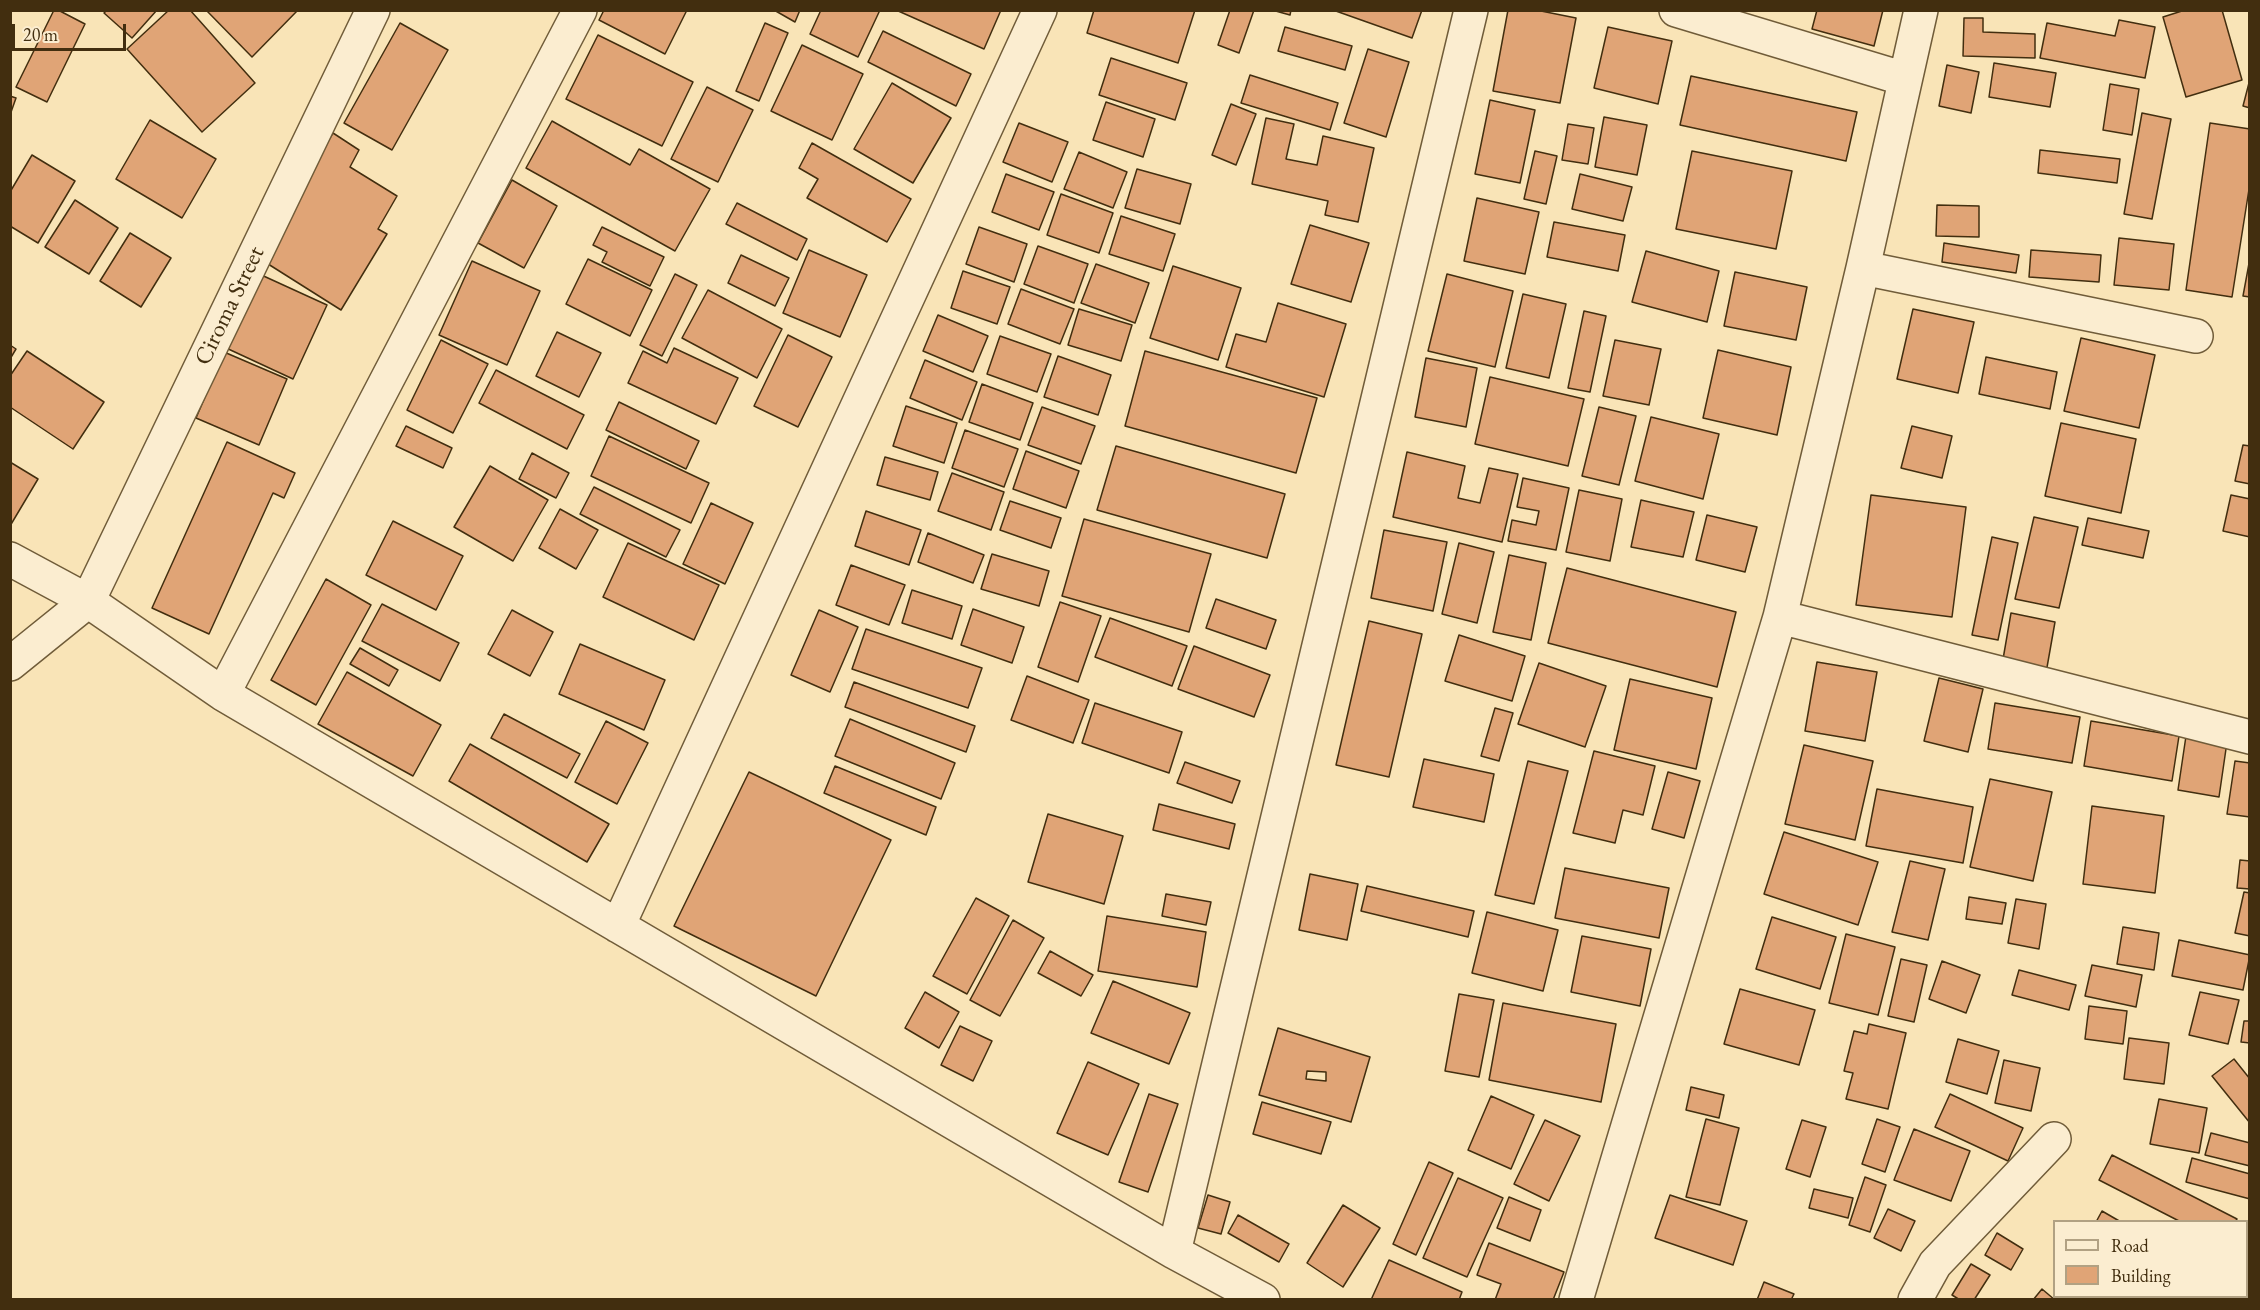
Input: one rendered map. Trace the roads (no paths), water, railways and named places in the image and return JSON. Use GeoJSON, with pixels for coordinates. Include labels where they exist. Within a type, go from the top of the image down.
{"type":"FeatureCollection","features":[{"type":"Feature","properties":{"kind":"street","name":"Ciroma Street"},"geometry":{"type":"LineString","coordinates":[[88,601],[373,10]]}},
{"type":"Feature","properties":{"kind":"street"},"geometry":{"type":"LineString","coordinates":[[223,693],[580,10]]}},
{"type":"Feature","properties":{"kind":"street"},"geometry":{"type":"LineString","coordinates":[[618,926],[1040,10]]}},
{"type":"Feature","properties":{"kind":"street"},"geometry":{"type":"LineString","coordinates":[[1174,1252],[1471,10]]}},
{"type":"Feature","properties":{"kind":"street"},"geometry":{"type":"LineString","coordinates":[[1676,10],[1905,79]]}},
{"type":"Feature","properties":{"kind":"street"},"geometry":{"type":"LineString","coordinates":[[1576,1299],[1780,617],[1863,268],[1921,10]]}},
{"type":"Feature","properties":{"kind":"street"},"geometry":{"type":"LineString","coordinates":[[1863,268],[2196,336]]}},
{"type":"Feature","properties":{"kind":"street"},"geometry":{"type":"LineString","coordinates":[[10,559],[88,601],[223,693],[1174,1252],[1263,1299]]}},
{"type":"Feature","properties":{"kind":"street"},"geometry":{"type":"LineString","coordinates":[[10,664],[88,601]]}},
{"type":"Feature","properties":{"kind":"street"},"geometry":{"type":"LineString","coordinates":[[1780,617],[2250,737]]}},
{"type":"Feature","properties":{"kind":"street"},"geometry":{"type":"LineString","coordinates":[[1915,1299],[1935,1264],[2054,1139]]}}]}
